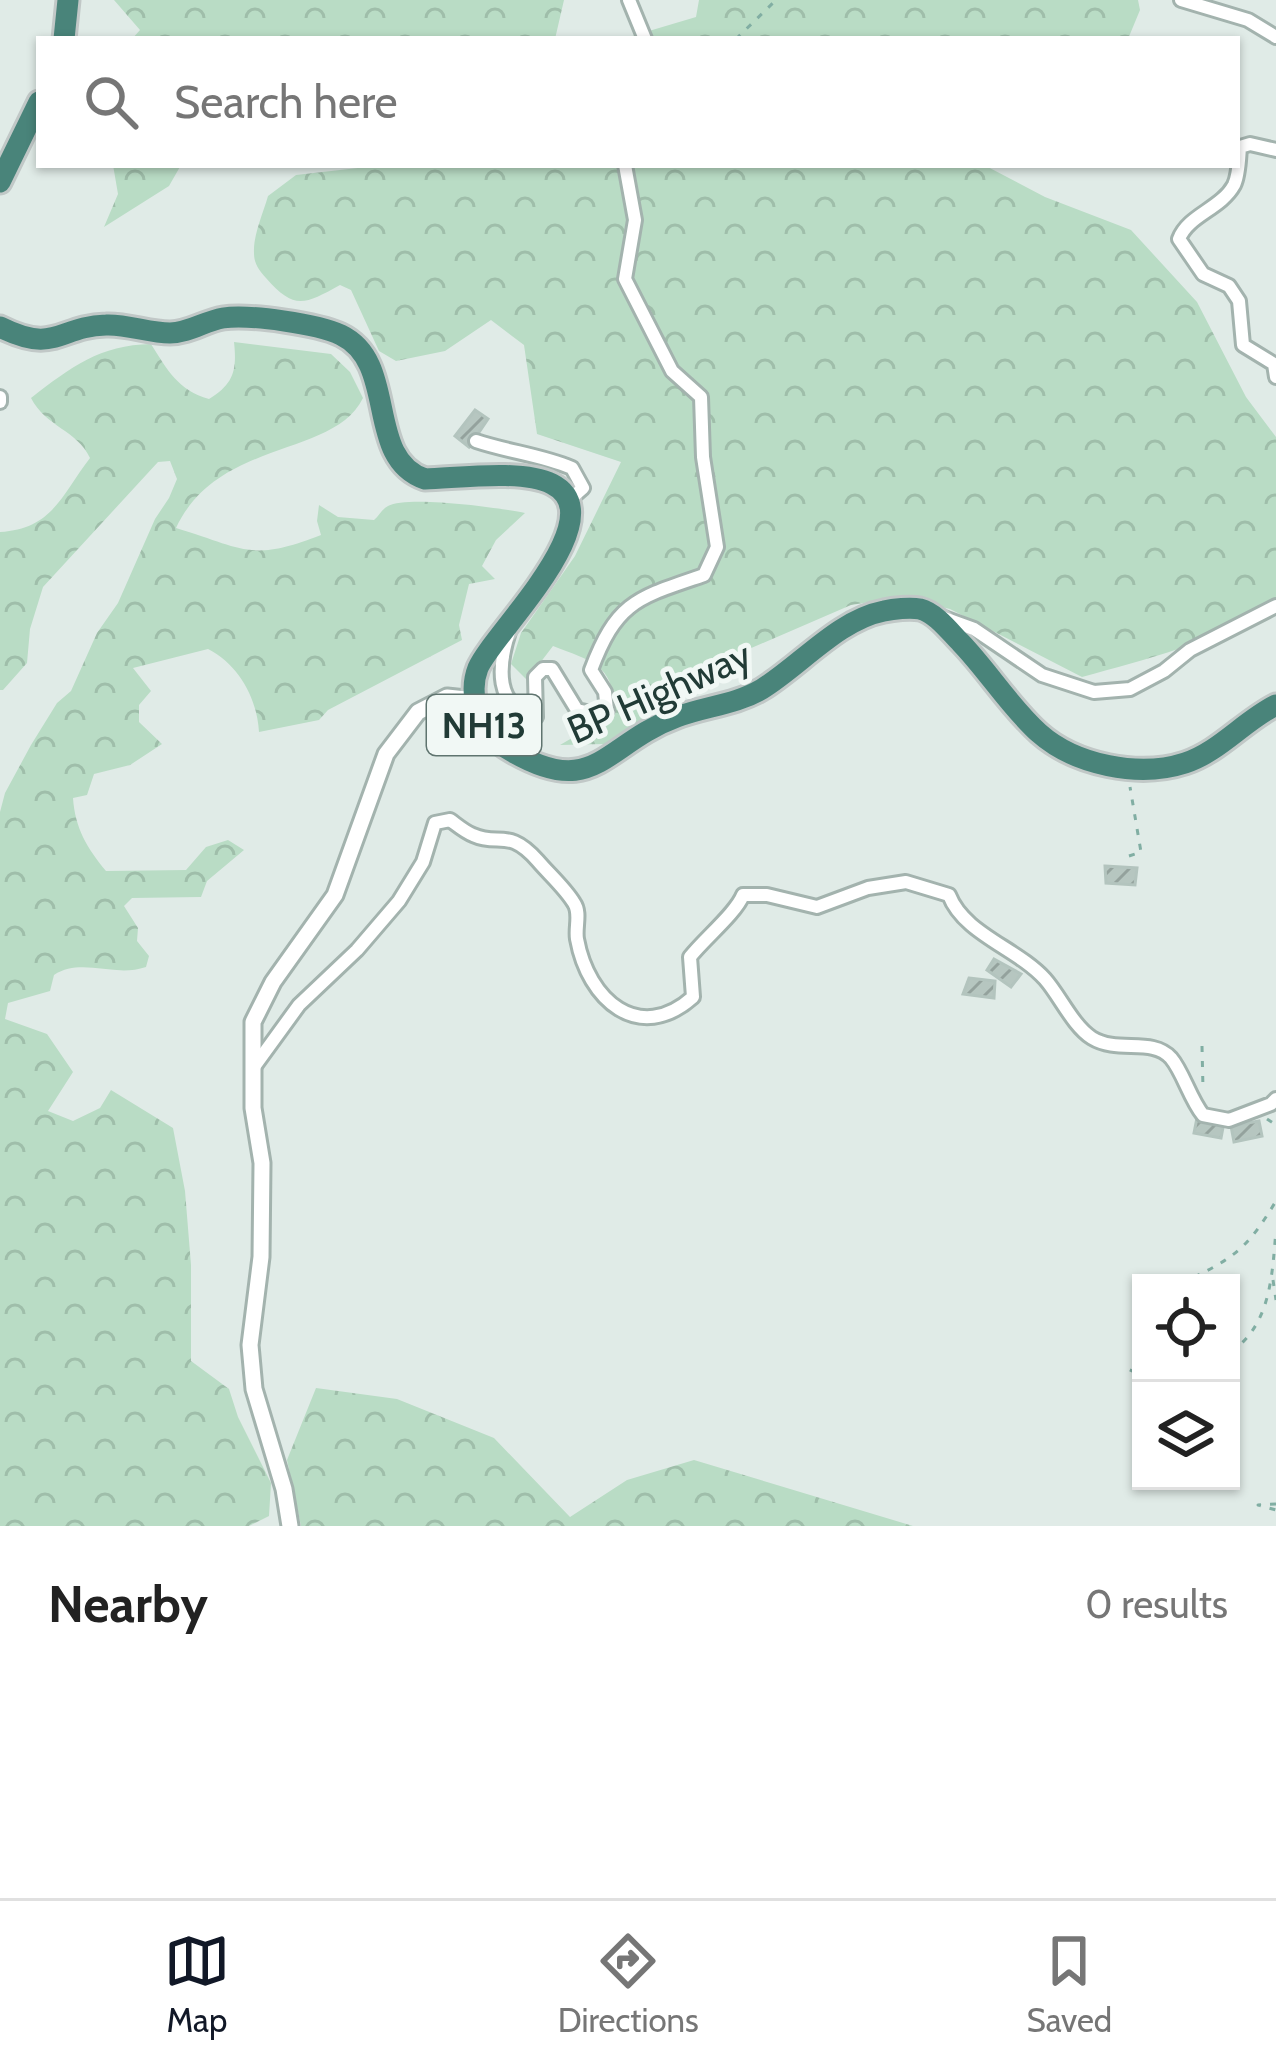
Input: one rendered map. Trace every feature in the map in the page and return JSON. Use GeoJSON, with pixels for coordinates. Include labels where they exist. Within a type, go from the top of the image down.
{"type":"FeatureCollection","features":[{"type":"Feature","properties":{"kind":"highway"},"geometry":{"type":"LineString","coordinates":[[64,36],[68,0]]}},
{"type":"Feature","properties":{"kind":"highway"},"geometry":{"type":"LineString","coordinates":[[0,182],[36,108]]}},
{"type":"Feature","properties":{"kind":"highway"},"geometry":{"type":"LineString","coordinates":[[0,327],[27,339],[57,339],[106,325],[172,333],[229,318],[343,336],[366,360],[381,395],[389,437],[413,475],[425,479],[534,479],[552,484],[567,502]]}},
{"type":"Feature","properties":{"kind":"highway","name":"NH13"},"geometry":{"type":"LineString","coordinates":[[475,700],[479,665],[561,550],[569,524],[567,502]]}},
{"type":"Feature","properties":{"kind":"highway"},"geometry":{"type":"LineString","coordinates":[[922,610],[944,625],[1039,733],[1069,752],[1108,765],[1180,765],[1201,757],[1276,705]]}},
{"type":"Feature","properties":{"kind":"highway","name":"BP Highway"},"geometry":{"type":"LineString","coordinates":[[475,700],[485,726],[502,746],[560,771],[586,770],[662,723],[761,690],[868,615],[922,610]]}},
{"type":"Feature","properties":{"kind":"street"},"geometry":{"type":"LineString","coordinates":[[629,0],[644,36]]}},
{"type":"Feature","properties":{"kind":"street"},"geometry":{"type":"LineString","coordinates":[[1181,0],[1247,20],[1276,37]]}},
{"type":"Feature","properties":{"kind":"street"},"geometry":{"type":"LineString","coordinates":[[1240,147],[1250,144],[1276,150]]}},
{"type":"Feature","properties":{"kind":"street"},"geometry":{"type":"LineString","coordinates":[[513,619],[501,658],[503,692],[519,713],[536,717],[535,677],[552,669],[577,710],[595,714],[607,710],[605,692],[591,670],[606,628],[635,600],[704,575],[717,547],[703,458],[700,398],[673,370],[625,278],[635,220],[626,168]]}},
{"type":"Feature","properties":{"kind":"street"},"geometry":{"type":"LineString","coordinates":[[1237,168],[1235,184],[1222,200],[1183,228],[1179,239],[1203,274],[1229,286],[1239,301],[1243,345],[1274,364],[1276,377]]}},
{"type":"Feature","properties":{"kind":"street"},"geometry":{"type":"LineString","coordinates":[[476,441],[572,467],[583,488],[567,502]]}},
{"type":"Feature","properties":{"kind":"street"},"geometry":{"type":"LineString","coordinates":[[922,610],[974,629],[1042,675],[1094,692],[1130,689],[1190,650],[1276,606]]}},
{"type":"Feature","properties":{"kind":"street"},"geometry":{"type":"LineString","coordinates":[[290,1526],[284,1489],[254,1389],[250,1345],[260,1257],[262,1163],[253,1108],[253,1022],[274,982],[335,896],[386,754],[418,712],[447,697],[475,700]]}},
{"type":"Feature","properties":{"kind":"street"},"geometry":{"type":"LineString","coordinates":[[253,1068],[299,1005],[357,950],[399,901],[423,862],[435,823],[450,820],[477,838],[508,837],[534,856],[574,902],[576,936],[592,978],[604,996],[638,1019],[655,1020],[678,1011],[693,997],[690,957],[734,911],[742,895],[767,895],[817,907],[868,888],[906,882],[949,895],[957,914],[1042,976],[1088,1036],[1118,1048],[1150,1046],[1171,1058],[1188,1096],[1203,1115],[1229,1120],[1276,1099]]}},
{"type":"Feature","properties":{"kind":"path"},"geometry":{"type":"LineString","coordinates":[[739,36],[776,0]]}},
{"type":"Feature","properties":{"kind":"path"},"geometry":{"type":"LineString","coordinates":[[1128,767],[1142,852],[1129,856]]}},
{"type":"Feature","properties":{"kind":"path"},"geometry":{"type":"LineString","coordinates":[[1202,1046],[1203,1115]]}},
{"type":"Feature","properties":{"kind":"path"},"geometry":{"type":"LineString","coordinates":[[1199,1274],[1229,1261],[1250,1243],[1276,1202]]}},
{"type":"Feature","properties":{"kind":"path"},"geometry":{"type":"LineString","coordinates":[[1240,1344],[1257,1329],[1272,1273],[1276,1230]]}},
{"type":"Feature","properties":{"kind":"path"},"geometry":{"type":"LineString","coordinates":[[1272,1273],[1276,1300]]}},
{"type":"Feature","properties":{"kind":"green space"},"geometry":{"type":"Polygon","coordinates":[[[114,0],[564,0],[556,36],[135,36],[140,30],[114,0]]]}},
{"type":"Feature","properties":{"kind":"green space"},"geometry":{"type":"Polygon","coordinates":[[[699,0],[1138,0],[1140,10],[1129,36],[632,36],[696,17],[699,0]]]}},
{"type":"Feature","properties":{"kind":"green space"},"geometry":{"type":"Polygon","coordinates":[[[114,168],[179,168],[169,186],[104,227],[118,194],[114,168]]]}},
{"type":"Feature","properties":{"kind":"green space"},"geometry":{"type":"Polygon","coordinates":[[[358,168],[990,168],[1045,197],[1131,230],[1197,302],[1246,397],[1276,437],[1276,604],[1207,639],[1082,677],[950,609],[901,597],[851,605],[659,688],[640,731],[605,744],[560,745],[613,714],[606,675],[591,662],[553,646],[527,680],[511,664],[521,633],[575,556],[621,462],[537,434],[524,345],[491,320],[445,351],[396,361],[379,351],[351,290],[340,285],[300,301],[276,288],[255,260],[255,239],[268,196],[296,175],[358,168]]]}},
{"type":"Feature","properties":{"kind":"green space"},"geometry":{"type":"Polygon","coordinates":[[[234,342],[331,354],[350,372],[363,398],[348,417],[327,431],[219,478],[195,499],[176,528],[247,550],[262,550],[321,535],[319,505],[338,517],[374,520],[388,506],[414,502],[525,513],[496,540],[482,566],[495,579],[469,584],[459,625],[462,640],[328,710],[319,720],[259,732],[255,707],[244,684],[229,664],[208,649],[133,668],[151,691],[139,705],[139,722],[162,744],[130,765],[94,774],[87,795],[73,798],[88,846],[106,871],[186,870],[206,847],[228,840],[244,850],[207,881],[201,897],[132,898],[124,906],[138,928],[137,941],[149,956],[146,967],[65,970],[54,975],[50,991],[8,1003],[5,1019],[47,1034],[73,1072],[48,1111],[73,1121],[100,1108],[111,1090],[173,1128],[185,1191],[191,1265],[191,1361],[229,1389],[271,1483],[269,1516],[249,1526],[0,1526],[0,812],[31,745],[57,703],[71,691],[97,633],[118,603],[177,479],[170,461],[158,462],[43,587],[30,629],[27,663],[3,690],[0,532],[44,517],[90,458],[31,398],[87,360],[116,348],[151,344],[182,385],[209,399],[232,375],[234,342]]]}},
{"type":"Feature","properties":{"kind":"green space"},"geometry":{"type":"Polygon","coordinates":[[[316,1388],[397,1399],[494,1438],[570,1517],[627,1480],[694,1460],[913,1526],[301,1526],[287,1460],[316,1388]]]}},
{"type":"Feature","properties":{"kind":"building"},"geometry":{"type":"Polygon","coordinates":[[[475,410],[488,419],[469,447],[455,436],[475,410]]]}},
{"type":"Feature","properties":{"kind":"building"},"geometry":{"type":"Polygon","coordinates":[[[1105,866],[1137,868],[1135,885],[1106,883],[1105,866]]]}},
{"type":"Feature","properties":{"kind":"building"},"geometry":{"type":"Polygon","coordinates":[[[994,959],[1021,974],[1011,987],[987,970],[994,959]]]}},
{"type":"Feature","properties":{"kind":"building"},"geometry":{"type":"Polygon","coordinates":[[[969,978],[995,981],[994,998],[963,994],[969,978]]]}},
{"type":"Feature","properties":{"kind":"building"},"geometry":{"type":"Polygon","coordinates":[[[1197,1118],[1224,1122],[1221,1138],[1194,1133],[1197,1118]]]}},
{"type":"Feature","properties":{"kind":"building"},"geometry":{"type":"Polygon","coordinates":[[[1259,1121],[1262,1136],[1234,1142],[1231,1126],[1259,1121]]]}}]}
